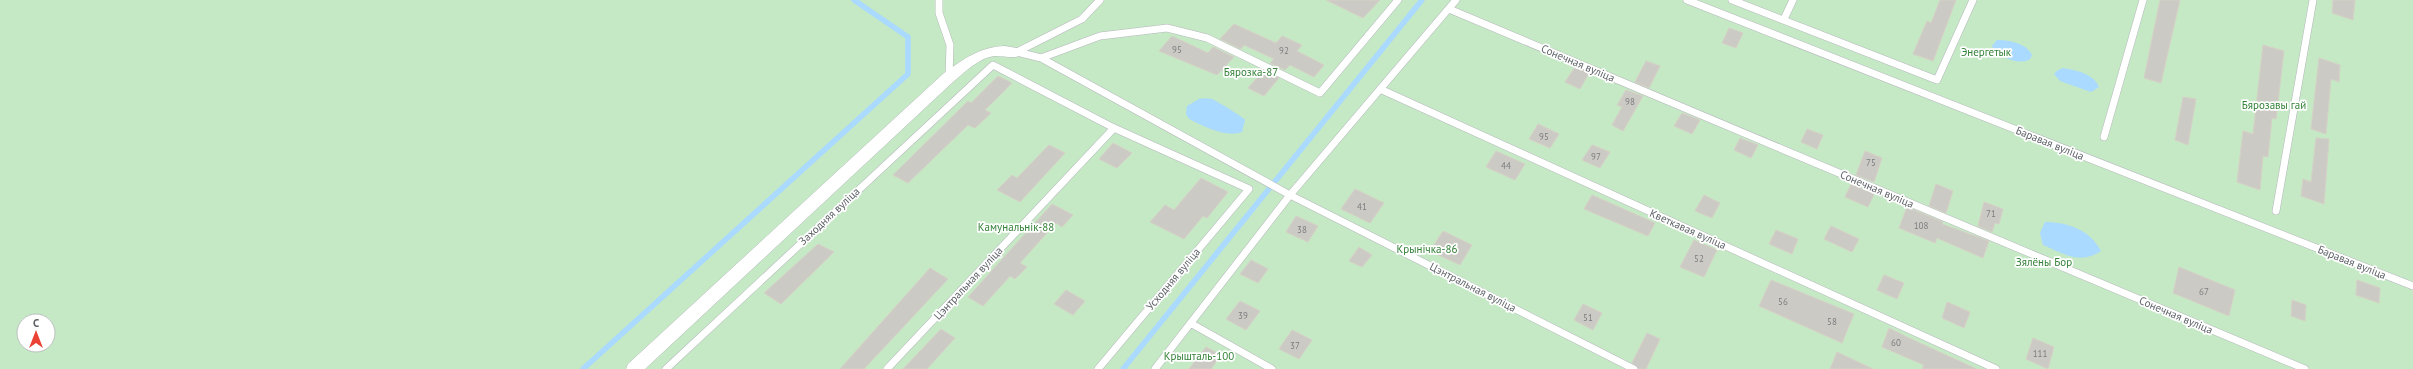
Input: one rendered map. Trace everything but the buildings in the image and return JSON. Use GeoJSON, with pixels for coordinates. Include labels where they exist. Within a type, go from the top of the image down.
{"type":"FeatureCollection","features":[{"type":"Feature","properties":{"kind":"street"},"geometry":{"type":"LineString","coordinates":[[634,369],[949,77],[982,53],[996,49],[1018,52]]}},
{"type":"Feature","properties":{"kind":"lane"},"geometry":{"type":"LineString","coordinates":[[939,0],[938,13],[950,45],[949,77]]}},
{"type":"Feature","properties":{"kind":"lane"},"geometry":{"type":"LineString","coordinates":[[1018,52],[1082,18],[1100,0]]}},
{"type":"Feature","properties":{"kind":"lane"},"geometry":{"type":"LineString","coordinates":[[1155,369],[1192,324],[1290,195],[1380,88],[1450,9],[1456,0]]}},
{"type":"Feature","properties":{"kind":"lane","name":"Баравая вуліца"},"geometry":{"type":"LineString","coordinates":[[1687,0],[2413,286]]}},
{"type":"Feature","properties":{"kind":"lane"},"geometry":{"type":"LineString","coordinates":[[1732,0],[1938,80],[1973,0]]}},
{"type":"Feature","properties":{"kind":"lane"},"geometry":{"type":"LineString","coordinates":[[1784,19],[1793,0]]}},
{"type":"Feature","properties":{"kind":"lane"},"geometry":{"type":"LineString","coordinates":[[2104,137],[2143,0]]}},
{"type":"Feature","properties":{"kind":"lane"},"geometry":{"type":"LineString","coordinates":[[2276,211],[2313,0]]}},
{"type":"Feature","properties":{"kind":"lane"},"geometry":{"type":"LineString","coordinates":[[1041,58],[1100,36],[1167,28],[1207,38],[1320,93],[1395,1]]}},
{"type":"Feature","properties":{"kind":"lane","name":"Сонечная вуліца"},"geometry":{"type":"LineString","coordinates":[[1450,9],[2304,369]]}},
{"type":"Feature","properties":{"kind":"lane","name":"Цэнтральная вуліца"},"geometry":{"type":"LineString","coordinates":[[1018,52],[1041,58],[1290,195],[1634,369]]}},
{"type":"Feature","properties":{"kind":"lane","name":"Заходняя вуліца"},"geometry":{"type":"LineString","coordinates":[[666,369],[993,65],[1114,128]]}},
{"type":"Feature","properties":{"kind":"lane","name":"Кветкавая вуліца"},"geometry":{"type":"LineString","coordinates":[[1380,88],[1996,369]]}},
{"type":"Feature","properties":{"kind":"lane","name":"Цэнтральная вуліца"},"geometry":{"type":"LineString","coordinates":[[887,369],[1114,128]]}},
{"type":"Feature","properties":{"kind":"lane","name":"Усходняя вуліца"},"geometry":{"type":"LineString","coordinates":[[1098,369],[1249,189],[1114,128]]}},
{"type":"Feature","properties":{"kind":"lane"},"geometry":{"type":"LineString","coordinates":[[1192,324],[1272,369]]}},
{"type":"Feature","properties":{"kind":"green space"},"geometry":{"type":"Polygon","coordinates":[[[0,0],[2413,0],[2413,369],[0,369],[0,0]]]}},
{"type":"Feature","properties":{"kind":"water"},"geometry":{"type":"Polygon","coordinates":[[[1997,40],[2021,45],[2032,55],[2030,59],[2026,61],[2015,61],[2003,57],[1994,50],[1992,46],[1997,40]]]}},
{"type":"Feature","properties":{"kind":"water"},"geometry":{"type":"Polygon","coordinates":[[[2063,68],[2084,73],[2093,79],[2099,87],[2091,92],[2060,81],[2054,74],[2063,68]]]}},
{"type":"Feature","properties":{"kind":"water"},"geometry":{"type":"Polygon","coordinates":[[[1199,99],[1212,99],[1243,118],[1245,120],[1242,132],[1222,132],[1208,128],[1189,119],[1186,114],[1187,106],[1199,99]]]}},
{"type":"Feature","properties":{"kind":"water"},"geometry":{"type":"Polygon","coordinates":[[[2045,222],[2054,222],[2078,229],[2091,238],[2101,251],[2093,255],[2079,258],[2065,255],[2043,245],[2040,233],[2045,222]]]}},
{"type":"Feature","properties":{"kind":"waterway"},"geometry":{"type":"LineString","coordinates":[[583,369],[908,74],[908,37],[854,0]]}},
{"type":"Feature","properties":{"kind":"waterway"},"geometry":{"type":"LineString","coordinates":[[1123,369],[1422,0]]}},
{"type":"Feature","properties":{"kind":"park label","name":"Энергетык"},"geometry":{"type":"Point","coordinates":[1986,52]}},
{"type":"Feature","properties":{"kind":"park label","name":"Бярозка-87"},"geometry":{"type":"Point","coordinates":[1251,72]}},
{"type":"Feature","properties":{"kind":"park label","name":"Бярозавы гай"},"geometry":{"type":"Point","coordinates":[2274,105]}},
{"type":"Feature","properties":{"kind":"park label","name":"Камунальнік-88"},"geometry":{"type":"Point","coordinates":[1016,227]}},
{"type":"Feature","properties":{"kind":"park label","name":"Крынічка-86"},"geometry":{"type":"Point","coordinates":[1427,249]}},
{"type":"Feature","properties":{"kind":"park label","name":"Зялёны Бор"},"geometry":{"type":"Point","coordinates":[2044,262]}},
{"type":"Feature","properties":{"kind":"park label","name":"Крышталь-100"},"geometry":{"type":"Point","coordinates":[1199,356]}}]}
